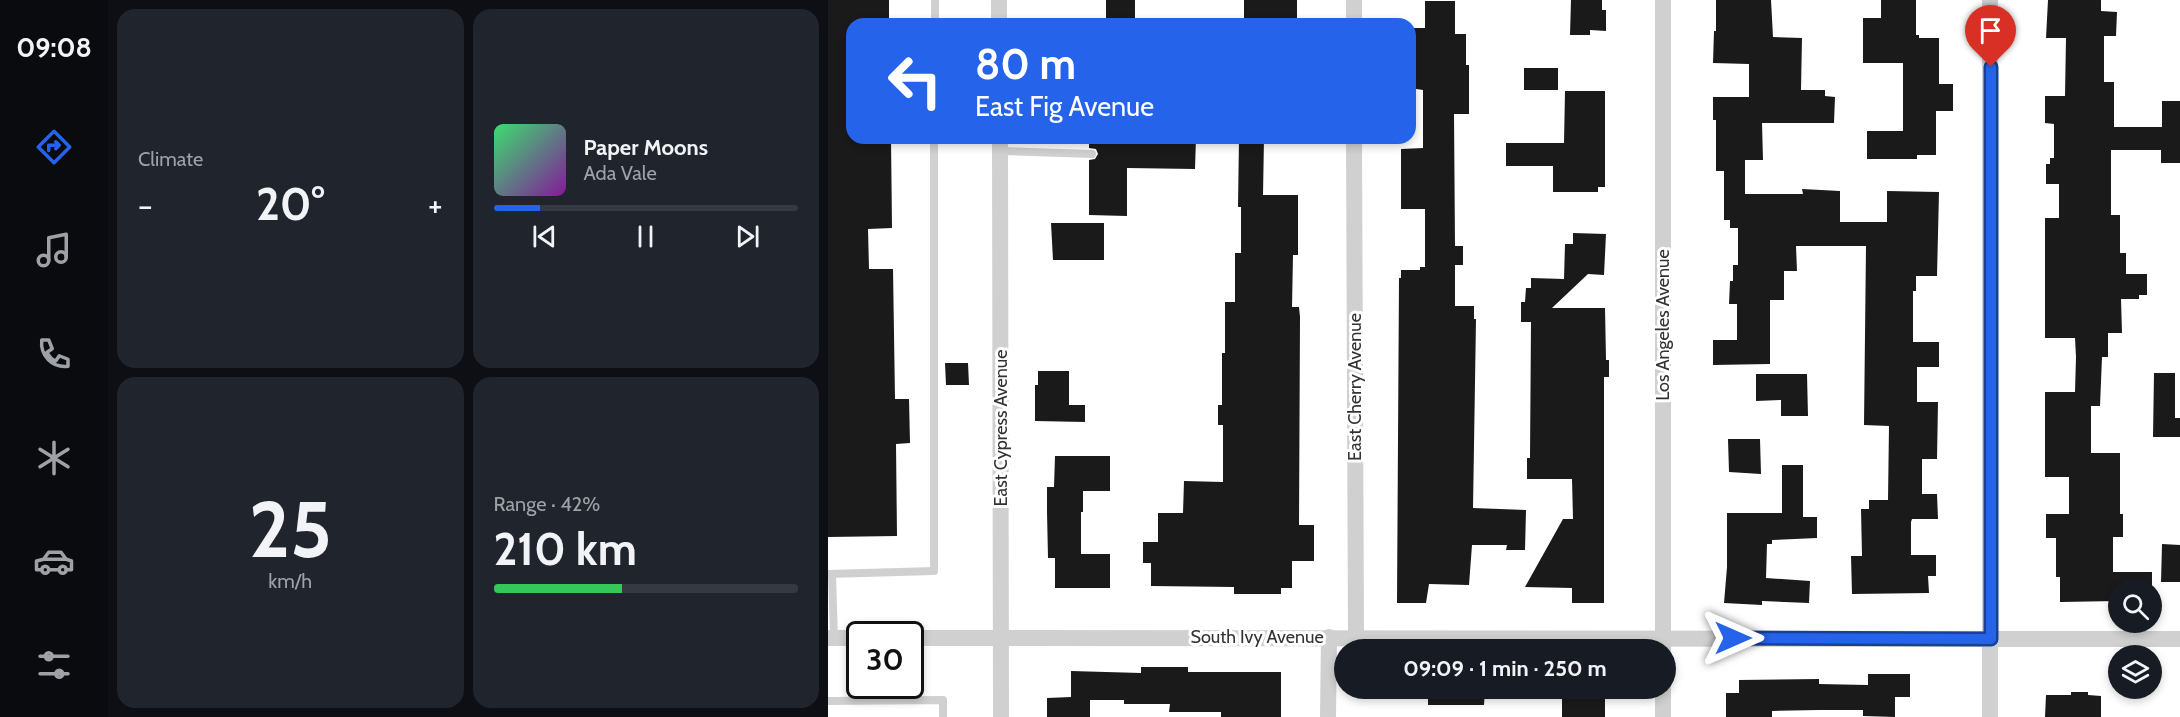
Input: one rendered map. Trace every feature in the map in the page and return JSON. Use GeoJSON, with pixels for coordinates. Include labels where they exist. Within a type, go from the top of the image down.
{"type":"FeatureCollection","features":[{"type":"Feature","properties":{"kind":"street"},"geometry":{"type":"LineString","coordinates":[[999,0],[999,18]]}},
{"type":"Feature","properties":{"kind":"street"},"geometry":{"type":"LineString","coordinates":[[1354,0],[1354,18]]}},
{"type":"Feature","properties":{"kind":"street","name":"Los Angeles Avenue"},"geometry":{"type":"LineString","coordinates":[[1663,0],[1663,639]]}},
{"type":"Feature","properties":{"kind":"street"},"geometry":{"type":"LineString","coordinates":[[1990,0],[1990,717]]}},
{"type":"Feature","properties":{"kind":"street","name":"East Cypress Avenue"},"geometry":{"type":"LineString","coordinates":[[1000,144],[1000,717]]}},
{"type":"Feature","properties":{"kind":"street","name":"East Cherry Avenue"},"geometry":{"type":"LineString","coordinates":[[1354,144],[1356,637]]}},
{"type":"Feature","properties":{"kind":"street"},"geometry":{"type":"LineString","coordinates":[[1328,717],[1329,637]]}},
{"type":"Feature","properties":{"kind":"street","name":"South Ivy Avenue"},"geometry":{"type":"LineString","coordinates":[[924,638],[1356,637],[1444,639]]}},
{"type":"Feature","properties":{"kind":"street","name":"South Ivy Avenue"},"geometry":{"type":"LineString","coordinates":[[1676,644],[1991,639],[2180,639]]}},
{"type":"Feature","properties":{"kind":"street"},"geometry":{"type":"LineString","coordinates":[[1663,699],[1663,717]]}},
{"type":"Feature","properties":{"kind":"lane"},"geometry":{"type":"LineString","coordinates":[[935,0],[935,18]]}},
{"type":"Feature","properties":{"kind":"lane"},"geometry":{"type":"LineString","coordinates":[[831,638],[830,574],[934,571],[934,144]]}},
{"type":"Feature","properties":{"kind":"lane"},"geometry":{"type":"LineString","coordinates":[[1000,144],[1092,154]]}},
{"type":"Feature","properties":{"kind":"lane"},"geometry":{"type":"LineString","coordinates":[[828,701],[943,700],[943,717]]}},
{"type":"Feature","properties":{"kind":"building"},"geometry":{"type":"Polygon","coordinates":[[[828,0],[889,0],[889,18],[846,18],[846,144],[891,144],[892,228],[868,229],[869,269],[893,269],[895,399],[909,399],[910,443],[896,444],[897,536],[828,537],[828,0]]]}},
{"type":"Feature","properties":{"kind":"building"},"geometry":{"type":"Polygon","coordinates":[[[1106,0],[1135,0],[1135,18],[1106,18],[1106,0]]]}},
{"type":"Feature","properties":{"kind":"building"},"geometry":{"type":"Polygon","coordinates":[[[1244,0],[1297,0],[1297,18],[1244,18],[1244,0]]]}},
{"type":"Feature","properties":{"kind":"building"},"geometry":{"type":"Polygon","coordinates":[[[1571,0],[1602,0],[1602,10],[1606,10],[1606,31],[1590,30],[1590,35],[1570,35],[1571,0]]]}},
{"type":"Feature","properties":{"kind":"building"},"geometry":{"type":"Polygon","coordinates":[[[1716,0],[1771,0],[1773,37],[1802,38],[1801,90],[1825,90],[1825,96],[1835,97],[1834,123],[1762,123],[1763,160],[1745,160],[1745,194],[1803,194],[1802,189],[1840,191],[1840,222],[1887,222],[1887,191],[1939,192],[1937,276],[1916,276],[1916,291],[1913,291],[1913,342],[1939,342],[1939,367],[1917,367],[1917,402],[1938,402],[1937,459],[1922,459],[1922,494],[1937,494],[1938,519],[1912,519],[1911,522],[1911,555],[1936,555],[1936,576],[1928,576],[1929,593],[1852,594],[1851,556],[1862,556],[1861,509],[1869,509],[1869,500],[1888,500],[1889,426],[1864,425],[1866,246],[1796,246],[1797,271],[1784,271],[1784,300],[1770,300],[1770,364],[1713,365],[1713,340],[1737,340],[1737,304],[1729,304],[1733,265],[1738,265],[1738,228],[1730,228],[1730,220],[1724,220],[1724,171],[1716,171],[1716,120],[1713,120],[1713,97],[1749,97],[1749,64],[1713,63],[1716,0]]]}},
{"type":"Feature","properties":{"kind":"building"},"geometry":{"type":"Polygon","coordinates":[[[1881,0],[1916,0],[1916,35],[1919,35],[1919,38],[1939,38],[1939,84],[1953,84],[1953,111],[1936,111],[1936,155],[1917,155],[1917,159],[1867,159],[1867,131],[1903,131],[1903,63],[1863,63],[1863,18],[1881,18],[1881,0]]]}},
{"type":"Feature","properties":{"kind":"building"},"geometry":{"type":"Polygon","coordinates":[[[2048,0],[2101,0],[2101,11],[2117,12],[2116,36],[2104,36],[2104,82],[2114,82],[2114,127],[2162,127],[2162,101],[2180,101],[2180,163],[2161,163],[2161,150],[2111,150],[2111,215],[2120,215],[2120,253],[2126,253],[2126,274],[2147,274],[2147,295],[2139,295],[2139,299],[2121,299],[2122,333],[2108,333],[2108,357],[2102,357],[2100,406],[2091,406],[2091,453],[2120,453],[2120,514],[2123,514],[2123,537],[2113,537],[2113,572],[2152,572],[2152,579],[2108,579],[2108,601],[2060,602],[2060,577],[2056,577],[2056,538],[2046,538],[2046,514],[2069,514],[2069,477],[2045,477],[2045,392],[2075,392],[2076,357],[2075,338],[2045,338],[2045,218],[2059,218],[2059,184],[2046,184],[2046,164],[2050,164],[2050,158],[2054,158],[2054,124],[2045,123],[2045,96],[2065,96],[2066,38],[2046,38],[2048,0]]]}},
{"type":"Feature","properties":{"kind":"building"},"geometry":{"type":"Polygon","coordinates":[[[1425,1],[1455,1],[1455,34],[1466,34],[1466,65],[1469,65],[1469,114],[1454,114],[1455,246],[1463,246],[1463,265],[1455,265],[1455,306],[1474,306],[1474,319],[1476,319],[1473,508],[1526,510],[1525,550],[1506,550],[1507,545],[1472,545],[1469,585],[1429,584],[1426,603],[1397,603],[1399,278],[1401,278],[1401,270],[1420,270],[1420,267],[1425,267],[1425,209],[1401,209],[1401,149],[1423,148],[1423,90],[1416,89],[1416,28],[1425,28],[1425,1]]]}},
{"type":"Feature","properties":{"kind":"building"},"geometry":{"type":"Polygon","coordinates":[[[1524,68],[1558,68],[1558,90],[1524,90],[1524,68]]]}},
{"type":"Feature","properties":{"kind":"building"},"geometry":{"type":"Polygon","coordinates":[[[1565,91],[1605,91],[1605,187],[1598,187],[1598,192],[1553,192],[1553,166],[1506,166],[1506,143],[1564,143],[1565,91]]]}},
{"type":"Feature","properties":{"kind":"building"},"geometry":{"type":"Polygon","coordinates":[[[1089,144],[1196,144],[1195,169],[1127,168],[1127,216],[1089,215],[1089,160],[1095,159],[1098,154],[1096,149],[1089,148],[1089,144]]]}},
{"type":"Feature","properties":{"kind":"building"},"geometry":{"type":"Polygon","coordinates":[[[1239,144],[1264,144],[1263,195],[1298,195],[1298,255],[1293,255],[1292,307],[1299,307],[1300,317],[1299,525],[1314,525],[1314,561],[1292,561],[1292,588],[1281,588],[1281,594],[1234,594],[1234,587],[1151,586],[1151,563],[1143,563],[1143,542],[1158,542],[1158,513],[1183,513],[1184,481],[1223,482],[1223,425],[1218,425],[1218,405],[1222,405],[1225,302],[1235,302],[1235,253],[1241,253],[1241,207],[1238,207],[1239,144]]]}},
{"type":"Feature","properties":{"kind":"building"},"geometry":{"type":"Polygon","coordinates":[[[1051,223],[1104,223],[1104,260],[1053,260],[1051,223]]]}},
{"type":"Feature","properties":{"kind":"building"},"geometry":{"type":"Polygon","coordinates":[[[1573,233],[1606,234],[1604,275],[1588,274],[1552,308],[1605,308],[1606,360],[1609,360],[1609,377],[1604,377],[1604,603],[1572,603],[1572,588],[1525,587],[1563,519],[1573,519],[1572,479],[1527,479],[1527,458],[1530,458],[1531,322],[1521,322],[1521,302],[1525,302],[1526,288],[1531,288],[1531,278],[1564,279],[1565,244],[1573,244],[1573,233]]]}},
{"type":"Feature","properties":{"kind":"building"},"geometry":{"type":"Polygon","coordinates":[[[945,363],[968,363],[969,385],[946,385],[945,363]]]}},
{"type":"Feature","properties":{"kind":"building"},"geometry":{"type":"Polygon","coordinates":[[[1038,371],[1069,371],[1069,405],[1085,405],[1085,422],[1035,421],[1035,385],[1038,385],[1038,371]]]}},
{"type":"Feature","properties":{"kind":"building"},"geometry":{"type":"Polygon","coordinates":[[[2154,373],[2175,373],[2175,418],[2180,418],[2180,437],[2153,437],[2154,373]]]}},
{"type":"Feature","properties":{"kind":"building"},"geometry":{"type":"Polygon","coordinates":[[[1756,374],[1807,374],[1808,416],[1781,416],[1781,400],[1756,401],[1756,374]]]}},
{"type":"Feature","properties":{"kind":"building"},"geometry":{"type":"Polygon","coordinates":[[[1728,439],[1760,439],[1761,474],[1729,472],[1728,439]]]}},
{"type":"Feature","properties":{"kind":"building"},"geometry":{"type":"Polygon","coordinates":[[[1055,456],[1110,456],[1110,491],[1083,491],[1081,554],[1110,554],[1110,588],[1055,588],[1055,558],[1048,558],[1047,487],[1054,487],[1055,456]]]}},
{"type":"Feature","properties":{"kind":"building"},"geometry":{"type":"Polygon","coordinates":[[[1782,465],[1803,465],[1803,517],[1817,517],[1817,538],[1772,540],[1772,544],[1767,544],[1766,578],[1810,581],[1809,603],[1762,601],[1762,605],[1724,603],[1727,513],[1782,513],[1782,465]]]}},
{"type":"Feature","properties":{"kind":"building"},"geometry":{"type":"Polygon","coordinates":[[[2162,544],[2180,545],[2180,582],[2162,582],[2162,544]]]}},
{"type":"Feature","properties":{"kind":"building"},"geometry":{"type":"Polygon","coordinates":[[[1141,667],[1188,667],[1188,672],[1281,672],[1281,717],[1221,717],[1221,712],[1169,712],[1170,704],[1124,704],[1124,700],[1090,700],[1090,717],[1047,717],[1047,698],[1071,697],[1071,671],[1141,673],[1141,667]]]}},
{"type":"Feature","properties":{"kind":"building"},"geometry":{"type":"Polygon","coordinates":[[[1868,674],[1910,674],[1910,697],[1895,697],[1895,717],[1863,716],[1863,710],[1819,710],[1772,711],[1772,717],[1726,717],[1726,693],[1739,693],[1739,680],[1819,679],[1819,684],[1868,685],[1868,674]]]}},
{"type":"Feature","properties":{"kind":"building"},"geometry":{"type":"Polygon","coordinates":[[[2071,692],[2088,692],[2088,695],[2101,696],[2101,717],[2045,717],[2046,695],[2071,695],[2071,692]]]}},
{"type":"Feature","properties":{"kind":"building"},"geometry":{"type":"Polygon","coordinates":[[[1428,699],[1484,699],[1484,705],[1428,705],[1428,699]]]}},
{"type":"Feature","properties":{"kind":"building"},"geometry":{"type":"Polygon","coordinates":[[[1562,699],[1605,699],[1605,717],[1562,717],[1562,699]]]}},
{"type":"Feature","properties":{"kind":"route"},"geometry":{"type":"LineString","coordinates":[[1733,638],[1991,639],[1991,67]]}}]}
